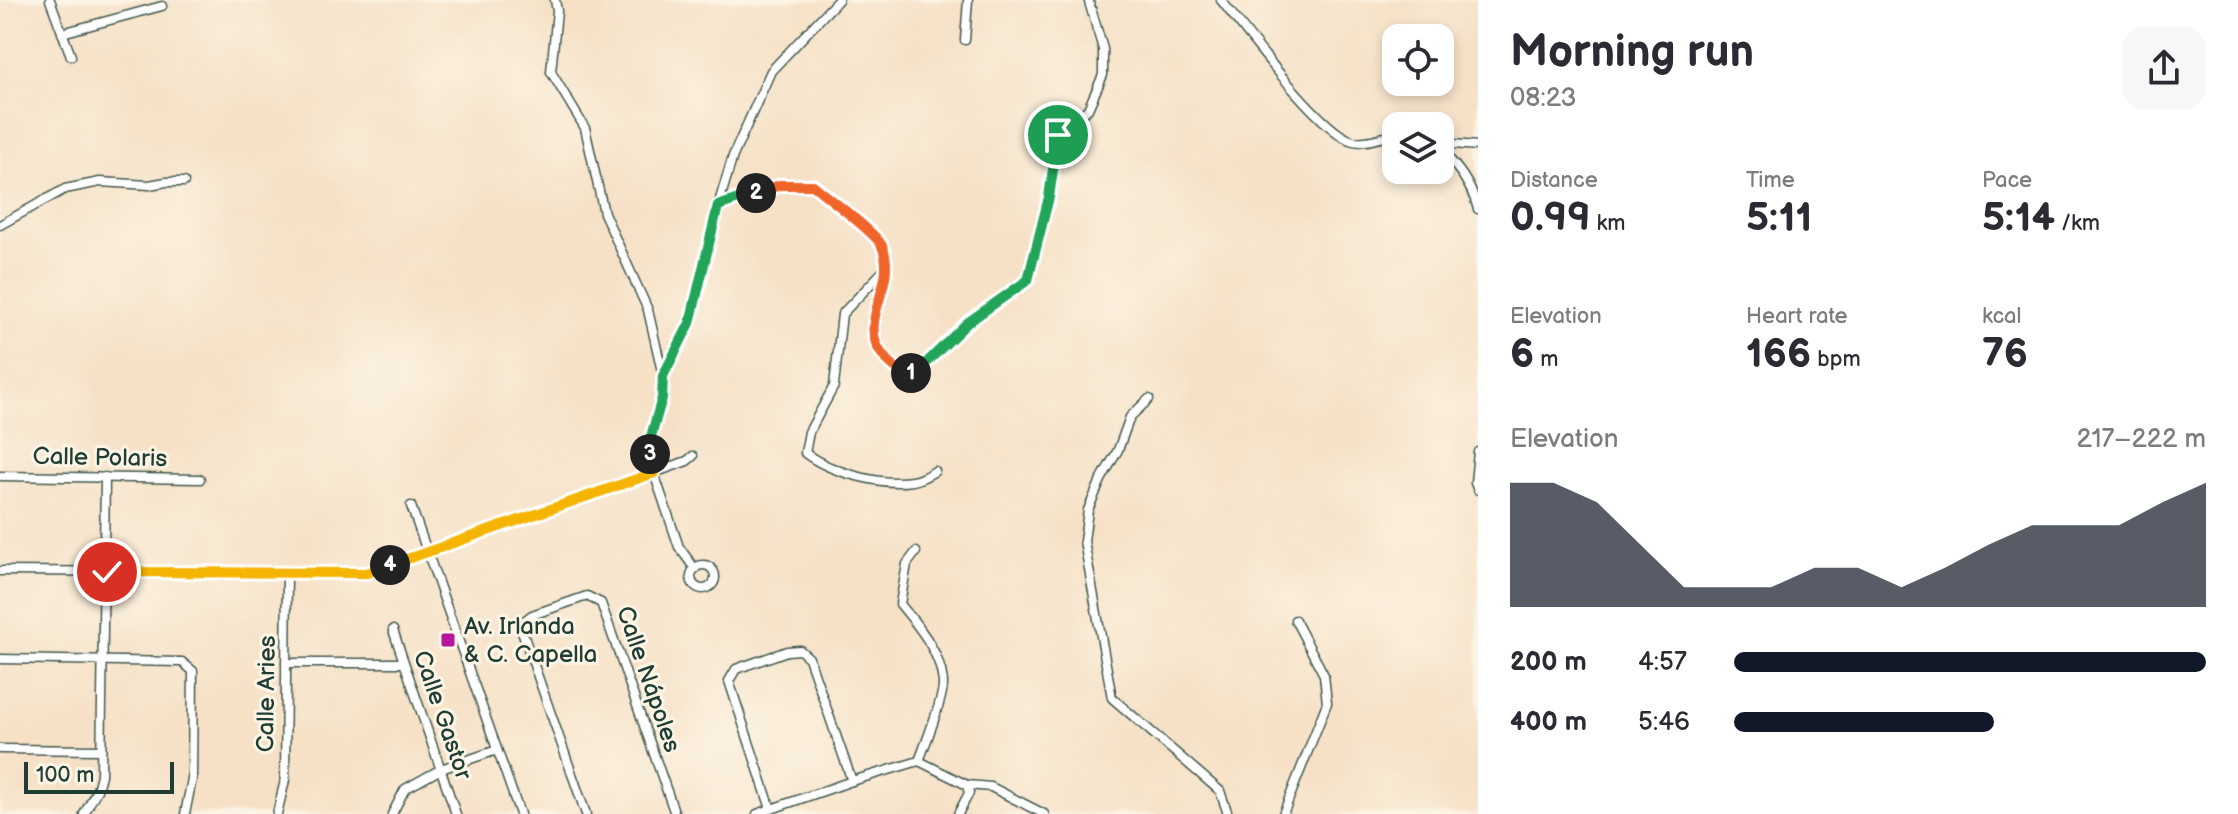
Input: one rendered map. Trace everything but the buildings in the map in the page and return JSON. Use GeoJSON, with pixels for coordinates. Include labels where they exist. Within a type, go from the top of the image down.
{"type":"FeatureCollection","features":[{"type":"Feature","properties":{"kind":"street"},"geometry":{"type":"LineString","coordinates":[[50,0],[71,56]]}},
{"type":"Feature","properties":{"kind":"street"},"geometry":{"type":"LineString","coordinates":[[555,0],[557,11],[551,72],[585,128],[604,213],[648,310],[663,376],[662,398],[648,447],[679,547],[695,569]]}},
{"type":"Feature","properties":{"kind":"street"},"geometry":{"type":"LineString","coordinates":[[663,376],[690,323],[733,156],[771,71],[838,0]]}},
{"type":"Feature","properties":{"kind":"street"},"geometry":{"type":"LineString","coordinates":[[965,40],[968,0]]}},
{"type":"Feature","properties":{"kind":"street"},"geometry":{"type":"LineString","coordinates":[[1221,0],[1292,89],[1339,134],[1354,142],[1382,137]]}},
{"type":"Feature","properties":{"kind":"street"},"geometry":{"type":"LineString","coordinates":[[718,206],[780,185],[813,185],[882,244],[887,267],[872,323],[877,344],[894,367],[905,374],[918,371],[967,323],[1028,280],[1049,197],[1058,135],[1088,109],[1103,75],[1103,49],[1089,2]]}},
{"type":"Feature","properties":{"kind":"street"},"geometry":{"type":"LineString","coordinates":[[62,33],[162,6]]}},
{"type":"Feature","properties":{"kind":"street"},"geometry":{"type":"LineString","coordinates":[[1454,144],[1478,146]]}},
{"type":"Feature","properties":{"kind":"street"},"geometry":{"type":"LineString","coordinates":[[1454,162],[1473,193],[1478,209]]}},
{"type":"Feature","properties":{"kind":"street"},"geometry":{"type":"LineString","coordinates":[[0,225],[65,189],[100,182],[149,185],[184,182]]}},
{"type":"Feature","properties":{"kind":"street"},"geometry":{"type":"LineString","coordinates":[[887,267],[842,314],[834,386],[809,432],[805,453],[822,466],[889,483],[916,481],[935,471]]}},
{"type":"Feature","properties":{"kind":"street"},"geometry":{"type":"LineString","coordinates":[[1149,399],[1130,417],[1088,510],[1084,541],[1112,698],[1220,791],[1228,814]]}},
{"type":"Feature","properties":{"kind":"street"},"geometry":{"type":"LineString","coordinates":[[1478,452],[1475,483],[1478,490]]}},
{"type":"Feature","properties":{"kind":"street"},"geometry":{"type":"LineString","coordinates":[[0,571],[367,573],[654,473],[693,456]]}},
{"type":"Feature","properties":{"kind":"street","name":"Calle Polaris"},"geometry":{"type":"LineString","coordinates":[[0,476],[200,479]]}},
{"type":"Feature","properties":{"kind":"street"},"geometry":{"type":"LineString","coordinates":[[84,814],[101,775],[105,477]]}},
{"type":"Feature","properties":{"kind":"street"},"geometry":{"type":"LineString","coordinates":[[411,506],[520,814]]}},
{"type":"Feature","properties":{"kind":"street"},"geometry":{"type":"LineString","coordinates":[[916,552],[907,564],[900,604],[926,636],[944,684],[919,761]]}},
{"type":"Feature","properties":{"kind":"street","name":"Calle Aries"},"geometry":{"type":"LineString","coordinates":[[277,814],[285,780],[287,574]]}},
{"type":"Feature","properties":{"kind":"street","name":"Calle Nápoles"},"geometry":{"type":"LineString","coordinates":[[586,814],[522,631],[524,621],[532,615],[587,596],[601,603],[675,814]]}},
{"type":"Feature","properties":{"kind":"street"},"geometry":{"type":"LineString","coordinates":[[1283,814],[1327,703],[1324,675],[1295,620]]}},
{"type":"Feature","properties":{"kind":"street","name":"Calle Gastor"},"geometry":{"type":"LineString","coordinates":[[393,630],[456,814]]}},
{"type":"Feature","properties":{"kind":"street"},"geometry":{"type":"LineString","coordinates":[[771,809],[729,681],[736,669],[787,651],[800,650],[809,658],[852,781]]}},
{"type":"Feature","properties":{"kind":"street"},"geometry":{"type":"LineString","coordinates":[[0,659],[182,662],[193,671],[192,779],[185,814]]}},
{"type":"Feature","properties":{"kind":"street"},"geometry":{"type":"LineString","coordinates":[[286,663],[403,663]]}},
{"type":"Feature","properties":{"kind":"street"},"geometry":{"type":"LineString","coordinates":[[0,749],[101,750]]}},
{"type":"Feature","properties":{"kind":"street"},"geometry":{"type":"LineString","coordinates":[[392,814],[405,789],[441,769],[497,750]]}},
{"type":"Feature","properties":{"kind":"street"},"geometry":{"type":"LineString","coordinates":[[757,814],[919,761],[967,785],[991,787],[1044,814]]}},
{"type":"Feature","properties":{"kind":"street"},"geometry":{"type":"LineString","coordinates":[[958,814],[969,793],[967,785]]}},
{"type":"Feature","properties":{"kind":"place","name":"Av. Irlanda & C. Capella"},"geometry":{"type":"Point","coordinates":[448,640]}},
{"type":"Feature","properties":{"kind":"route"},"geometry":{"type":"LineString","coordinates":[[107,572],[367,573],[654,473],[648,447],[662,398],[663,376],[690,323],[718,206],[780,185],[813,185],[882,244],[887,267],[872,323],[877,344],[894,367],[905,374],[918,371],[967,323],[1028,280],[1049,197],[1058,135]]}}]}
